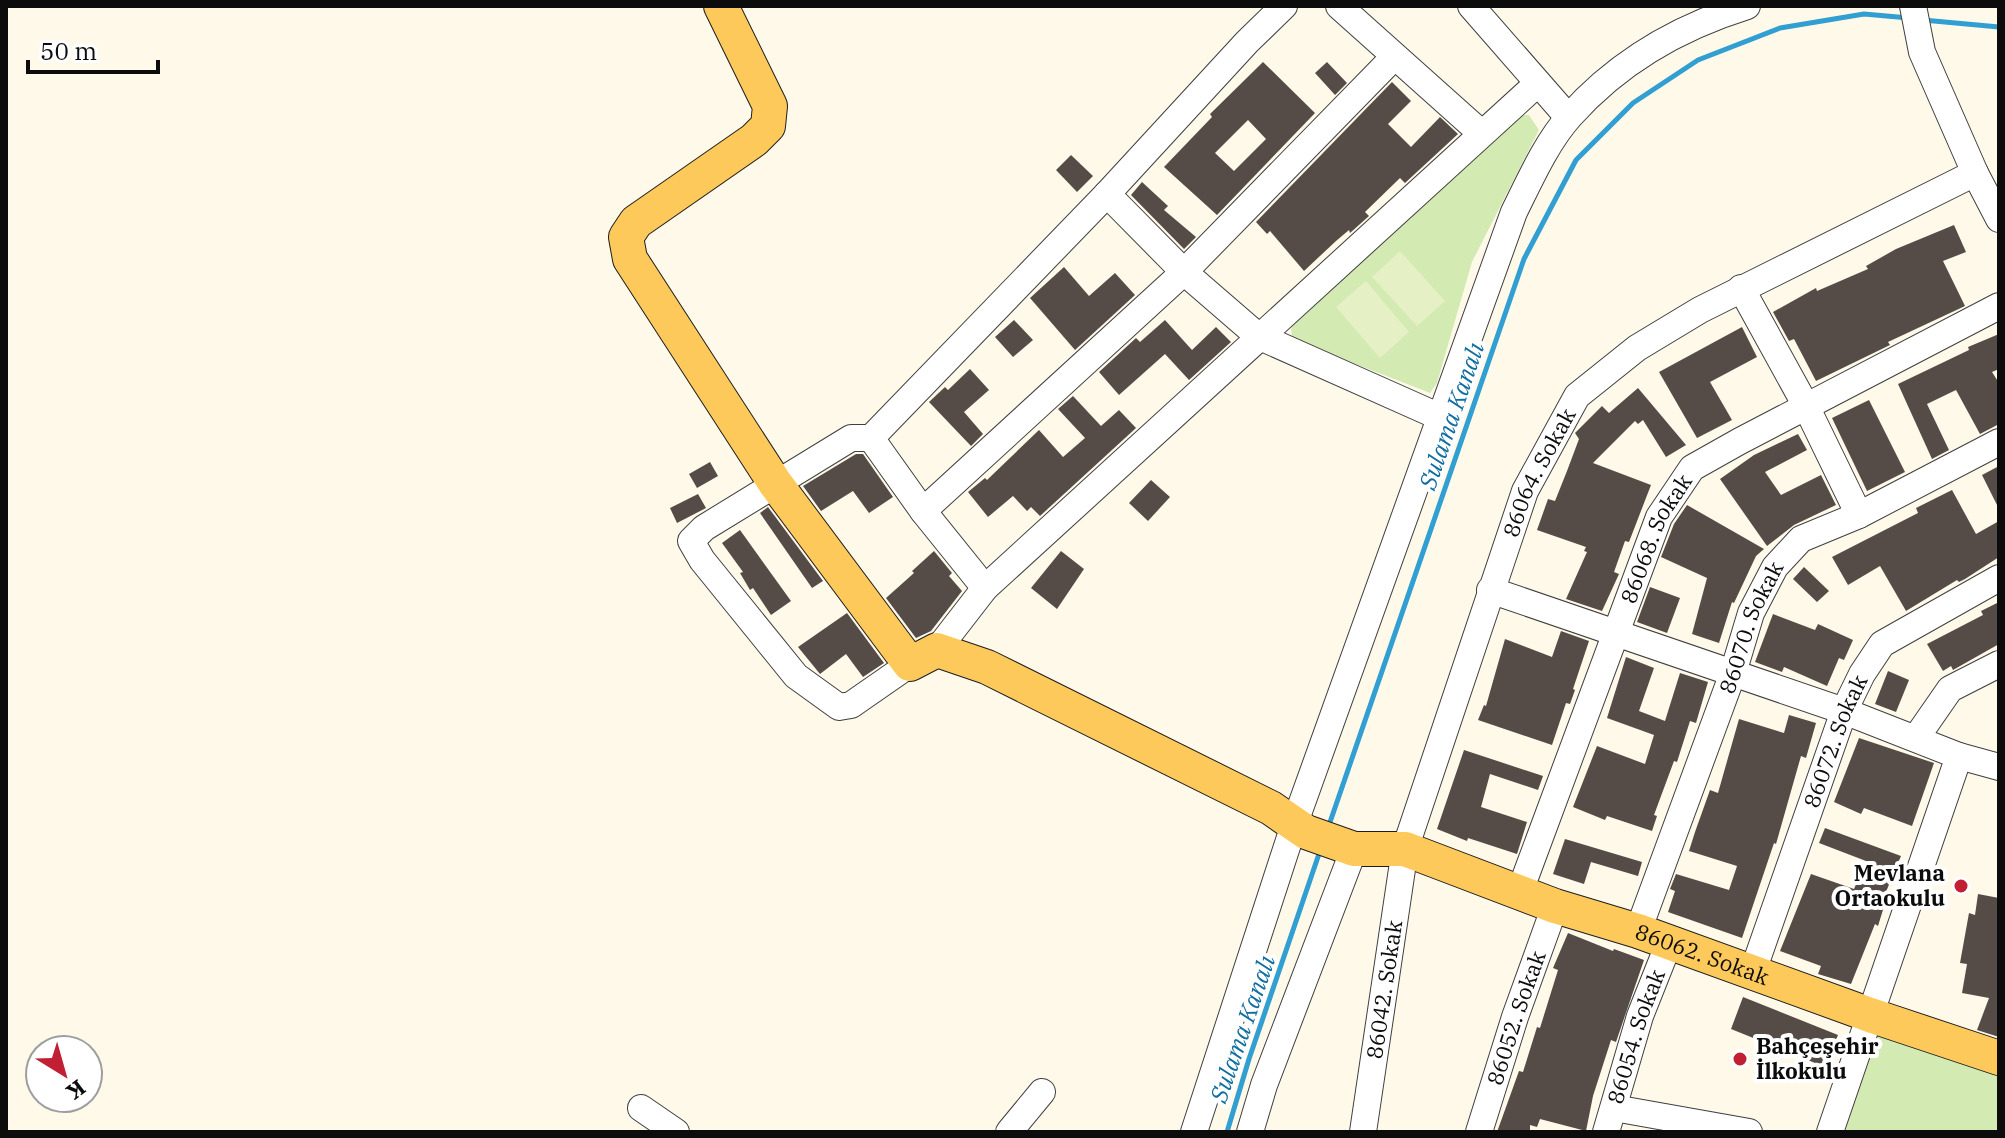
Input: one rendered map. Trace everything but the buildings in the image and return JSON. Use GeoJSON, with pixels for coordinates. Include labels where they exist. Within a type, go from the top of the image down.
{"type":"FeatureCollection","features":[{"type":"Feature","properties":{"kind":"main road"},"geometry":{"type":"LineString","coordinates":[[721,6],[770,106],[768,126],[754,140],[636,222],[626,237],[630,259],[775,483],[924,657],[987,667],[1271,808],[1300,828],[1348,847],[1405,849]]}},
{"type":"Feature","properties":{"kind":"main road","name":"86062. Sokak"},"geometry":{"type":"LineString","coordinates":[[1405,849],[1555,906],[1753,971],[1870,1015],[1999,1058]]}},
{"type":"Feature","properties":{"kind":"street"},"geometry":{"type":"LineString","coordinates":[[1284,6],[871,438],[851,438],[704,528],[691,541],[702,560],[796,676],[839,707],[851,705],[924,657],[985,588],[1537,84]]}},
{"type":"Feature","properties":{"kind":"street"},"geometry":{"type":"LineString","coordinates":[[1339,6],[1481,133]]}},
{"type":"Feature","properties":{"kind":"street"},"geometry":{"type":"LineString","coordinates":[[1471,6],[1568,117]]}},
{"type":"Feature","properties":{"kind":"street"},"geometry":{"type":"LineString","coordinates":[[1194,1132],[1440,417],[1514,212],[1538,163],[1568,117],[1621,66],[1702,20],[1747,6]]}},
{"type":"Feature","properties":{"kind":"street"},"geometry":{"type":"LineString","coordinates":[[1913,6],[1922,52],[1975,173],[1999,219]]}},
{"type":"Feature","properties":{"kind":"street"},"geometry":{"type":"LineString","coordinates":[[923,511],[1184,272],[1394,57]]}},
{"type":"Feature","properties":{"kind":"street","name":"86064. Sokak"},"geometry":{"type":"LineString","coordinates":[[1405,849],[1525,491],[1577,396],[1637,348],[1741,288],[1975,173]]}},
{"type":"Feature","properties":{"kind":"street"},"geometry":{"type":"LineString","coordinates":[[1107,194],[1184,272],[1258,336],[1440,417]]}},
{"type":"Feature","properties":{"kind":"street"},"geometry":{"type":"LineString","coordinates":[[1741,288],[1806,406],[1859,515]]}},
{"type":"Feature","properties":{"kind":"street","name":"86068. Sokak"},"geometry":{"type":"LineString","coordinates":[[1520,891],[1659,517],[1692,468],[1999,306]]}},
{"type":"Feature","properties":{"kind":"street"},"geometry":{"type":"LineString","coordinates":[[871,438],[923,511],[985,588]]}},
{"type":"Feature","properties":{"kind":"street","name":"86070. Sokak"},"geometry":{"type":"LineString","coordinates":[[1653,937],[1751,613],[1775,567],[1801,539],[1859,515],[1999,442]]}},
{"type":"Feature","properties":{"kind":"street","name":"86072. Sokak"},"geometry":{"type":"LineString","coordinates":[[1753,971],[1844,711],[1862,674],[1882,644],[1999,578]]}},
{"type":"Feature","properties":{"kind":"street"},"geometry":{"type":"LineString","coordinates":[[1490,590],[1844,711],[1959,756],[1999,767]]}},
{"type":"Feature","properties":{"kind":"street"},"geometry":{"type":"LineString","coordinates":[[1916,738],[1950,689],[1999,664]]}},
{"type":"Feature","properties":{"kind":"street"},"geometry":{"type":"LineString","coordinates":[[1830,1132],[1959,756]]}},
{"type":"Feature","properties":{"kind":"street"},"geometry":{"type":"LineString","coordinates":[[1250,1132],[1348,847]]}},
{"type":"Feature","properties":{"kind":"street","name":"86042. Sokak"},"geometry":{"type":"LineString","coordinates":[[1363,1132],[1405,849]]}},
{"type":"Feature","properties":{"kind":"street","name":"86052. Sokak"},"geometry":{"type":"LineString","coordinates":[[1479,1132],[1515,1017],[1555,906]]}},
{"type":"Feature","properties":{"kind":"street","name":"86054. Sokak"},"geometry":{"type":"LineString","coordinates":[[1610,1120],[1640,1016],[1653,937]]}},
{"type":"Feature","properties":{"kind":"street"},"geometry":{"type":"LineString","coordinates":[[1009,1132],[1042,1092]]}},
{"type":"Feature","properties":{"kind":"street"},"geometry":{"type":"LineString","coordinates":[[641,1108],[676,1132]]}},
{"type":"Feature","properties":{"kind":"street"},"geometry":{"type":"LineString","coordinates":[[1610,1120],[1749,1132]]}},
{"type":"Feature","properties":{"kind":"green space"},"geometry":{"type":"Polygon","coordinates":[[[1508,115],[1529,115],[1539,130],[1472,262],[1437,383],[1430,393],[1292,339],[1291,324],[1508,115]]]}},
{"type":"Feature","properties":{"kind":"green space"},"geometry":{"type":"Polygon","coordinates":[[[1400,251],[1445,301],[1417,326],[1372,277],[1400,251]]]}},
{"type":"Feature","properties":{"kind":"green space"},"geometry":{"type":"Polygon","coordinates":[[[1366,281],[1409,332],[1380,358],[1336,307],[1366,281]]]}},
{"type":"Feature","properties":{"kind":"green space"},"geometry":{"type":"Polygon","coordinates":[[[1869,1030],[1999,1071],[1998,1132],[1838,1132],[1869,1030]]]}},
{"type":"Feature","properties":{"kind":"waterway","name":"Sulama Kanalı"},"geometry":{"type":"LineString","coordinates":[[1328,828],[1524,259],[1576,160],[1633,103],[1698,60],[1780,28],[1864,14],[1909,18]]}},
{"type":"Feature","properties":{"kind":"waterway","name":"Sulama Kanalı"},"geometry":{"type":"LineString","coordinates":[[1923,20],[1999,27]]}},
{"type":"Feature","properties":{"kind":"waterway","name":"Sulama Kanalı"},"geometry":{"type":"LineString","coordinates":[[1227,1132],[1321,848]]}},
{"type":"Feature","properties":{"kind":"place","name":"Mevlana Ortaokulu"},"geometry":{"type":"Point","coordinates":[1961,886]}},
{"type":"Feature","properties":{"kind":"place","name":"Bahçeşehir İlkokulu"},"geometry":{"type":"Point","coordinates":[1740,1059]}}]}
